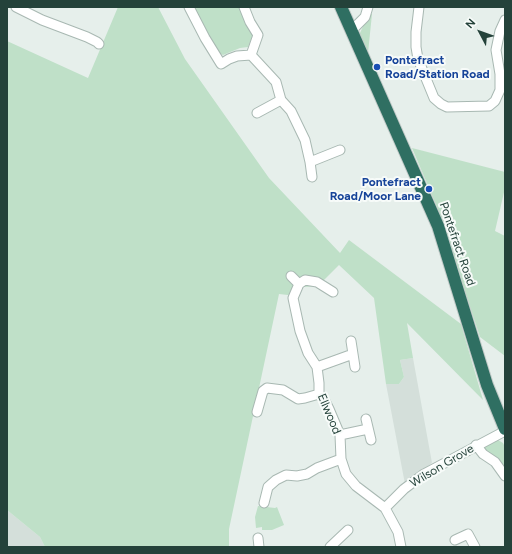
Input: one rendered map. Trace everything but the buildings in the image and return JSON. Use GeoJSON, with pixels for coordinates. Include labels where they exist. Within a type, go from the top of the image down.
{"type":"FeatureCollection","features":[{"type":"Feature","properties":{"kind":"highway","name":"Pontefract Road"},"geometry":{"type":"LineString","coordinates":[[341,7],[438,226],[487,385],[505,430]]}},
{"type":"Feature","properties":{"kind":"street"},"geometry":{"type":"LineString","coordinates":[[16,7],[42,20],[89,33],[99,44]]}},
{"type":"Feature","properties":{"kind":"street"},"geometry":{"type":"LineString","coordinates":[[189,7],[205,38],[221,64],[229,58],[251,55]]}},
{"type":"Feature","properties":{"kind":"street"},"geometry":{"type":"LineString","coordinates":[[244,7],[250,22],[258,35],[251,55]]}},
{"type":"Feature","properties":{"kind":"street"},"geometry":{"type":"LineString","coordinates":[[352,30],[365,17],[368,7]]}},
{"type":"Feature","properties":{"kind":"street"},"geometry":{"type":"LineString","coordinates":[[419,7],[416,32],[418,59],[434,98],[447,107],[489,106],[495,101],[500,90],[500,74],[496,50],[500,31],[505,20]]}},
{"type":"Feature","properties":{"kind":"street"},"geometry":{"type":"LineString","coordinates":[[251,55],[276,82],[281,100],[292,111],[305,140],[312,177]]}},
{"type":"Feature","properties":{"kind":"street"},"geometry":{"type":"LineString","coordinates":[[257,113],[281,100]]}},
{"type":"Feature","properties":{"kind":"street"},"geometry":{"type":"LineString","coordinates":[[310,162],[340,150]]}},
{"type":"Feature","properties":{"kind":"street"},"geometry":{"type":"LineString","coordinates":[[291,276],[299,284],[305,280],[317,282],[333,292]]}},
{"type":"Feature","properties":{"kind":"street","name":"Ellwood"},"geometry":{"type":"LineString","coordinates":[[299,284],[293,298],[300,331],[308,353],[317,367],[319,394],[325,401],[340,435],[341,459],[346,474],[356,486],[385,508]]}},
{"type":"Feature","properties":{"kind":"street"},"geometry":{"type":"LineString","coordinates":[[352,341],[354,367]]}},
{"type":"Feature","properties":{"kind":"street"},"geometry":{"type":"LineString","coordinates":[[317,367],[353,354]]}},
{"type":"Feature","properties":{"kind":"street"},"geometry":{"type":"LineString","coordinates":[[257,412],[263,391],[267,388],[283,390],[298,399],[319,394]]}},
{"type":"Feature","properties":{"kind":"street"},"geometry":{"type":"LineString","coordinates":[[366,419],[371,440]]}},
{"type":"Feature","properties":{"kind":"street"},"geometry":{"type":"LineString","coordinates":[[340,435],[368,429]]}},
{"type":"Feature","properties":{"kind":"street","name":"Wilson Grove"},"geometry":{"type":"LineString","coordinates":[[385,508],[404,489],[424,474],[505,430]]}},
{"type":"Feature","properties":{"kind":"street"},"geometry":{"type":"LineString","coordinates":[[476,445],[483,454],[496,462],[505,476]]}},
{"type":"Feature","properties":{"kind":"street"},"geometry":{"type":"LineString","coordinates":[[264,503],[270,480],[286,475],[297,476],[307,474],[317,468],[341,459]]}},
{"type":"Feature","properties":{"kind":"street"},"geometry":{"type":"LineString","coordinates":[[385,508],[398,532],[401,547]]}},
{"type":"Feature","properties":{"kind":"street"},"geometry":{"type":"LineString","coordinates":[[330,547],[348,530]]}},
{"type":"Feature","properties":{"kind":"street"},"geometry":{"type":"LineString","coordinates":[[455,540],[468,534],[475,547]]}},
{"type":"Feature","properties":{"kind":"shaded area"},"geometry":{"type":"Polygon","coordinates":[[[413,358],[432,463],[405,484],[386,384],[399,384],[404,377],[400,360],[413,358]]]}},
{"type":"Feature","properties":{"kind":"shaded area"},"geometry":{"type":"Polygon","coordinates":[[[7,510],[40,537],[45,547],[7,547],[7,510]]]}},
{"type":"Feature","properties":{"kind":"green space"},"geometry":{"type":"Polygon","coordinates":[[[118,7],[158,7],[185,59],[269,178],[340,253],[349,240],[461,324],[483,400],[407,323],[413,358],[400,360],[404,377],[399,384],[386,384],[374,298],[339,265],[318,286],[304,287],[288,295],[279,294],[229,529],[229,547],[45,547],[40,537],[7,510],[7,41],[88,78],[118,7]]]}},
{"type":"Feature","properties":{"kind":"green space"},"geometry":{"type":"Polygon","coordinates":[[[194,7],[241,7],[253,35],[248,47],[240,48],[223,55],[219,53],[199,20],[194,7]]]}},
{"type":"Feature","properties":{"kind":"green space"},"geometry":{"type":"Polygon","coordinates":[[[369,14],[372,14],[368,53],[361,42],[359,35],[369,14]]]}},
{"type":"Feature","properties":{"kind":"green space"},"geometry":{"type":"Polygon","coordinates":[[[412,148],[505,172],[505,188],[495,231],[505,236],[505,356],[480,337],[437,207],[412,148]]]}},
{"type":"Feature","properties":{"kind":"green space"},"geometry":{"type":"Polygon","coordinates":[[[498,440],[503,443],[505,447],[505,472],[484,448],[486,445],[498,440]]]}},
{"type":"Feature","properties":{"kind":"green space"},"geometry":{"type":"Polygon","coordinates":[[[258,506],[277,507],[284,525],[272,530],[262,530],[262,527],[256,528],[255,517],[258,506]]]}},
{"type":"Feature","properties":{"kind":"place","name":"Pontefract Road/Station Road"},"geometry":{"type":"Point","coordinates":[377,67]}},
{"type":"Feature","properties":{"kind":"place","name":"Pontefract Road/Moor Lane"},"geometry":{"type":"Point","coordinates":[429,189]}}]}
